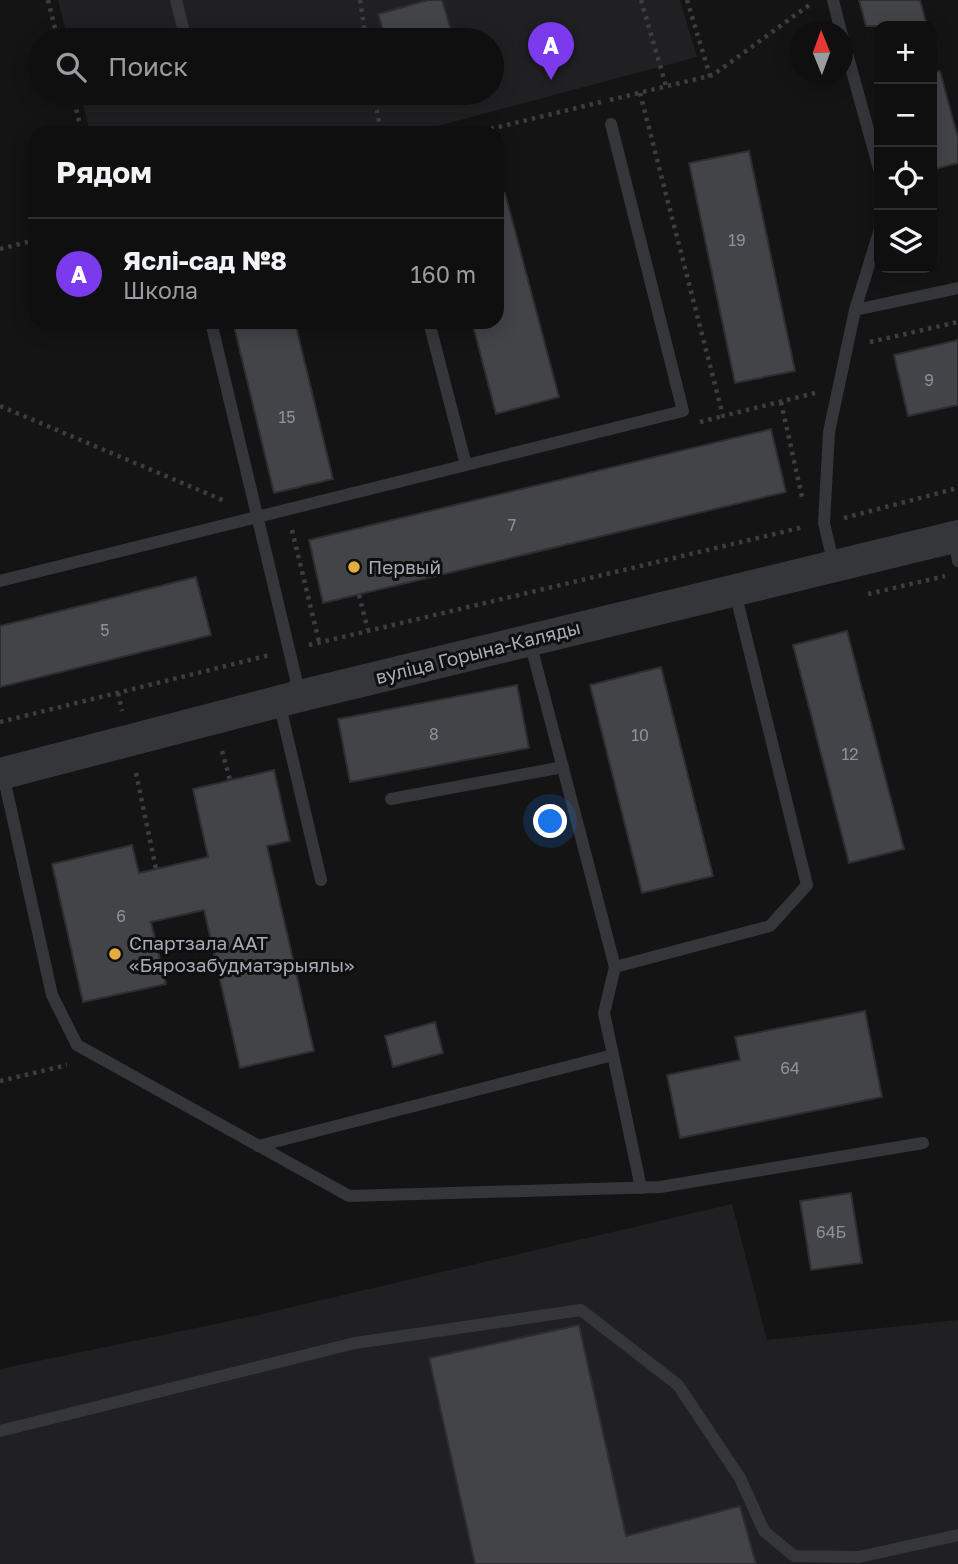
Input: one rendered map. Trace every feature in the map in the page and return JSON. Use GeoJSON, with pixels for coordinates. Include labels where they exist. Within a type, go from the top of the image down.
{"type":"FeatureCollection","features":[{"type":"Feature","properties":{"kind":"street","name":"вуліца Горына-Каляды"},"geometry":{"type":"LineString","coordinates":[[1,774],[290,698],[734,589],[834,566],[957,544]]}},
{"type":"Feature","properties":{"kind":"lane"},"geometry":{"type":"LineString","coordinates":[[176,0],[183,28]]}},
{"type":"Feature","properties":{"kind":"lane"},"geometry":{"type":"LineString","coordinates":[[833,0],[839,21]]}},
{"type":"Feature","properties":{"kind":"lane"},"geometry":{"type":"LineString","coordinates":[[853,73],[874,151]]}},
{"type":"Feature","properties":{"kind":"lane"},"geometry":{"type":"LineString","coordinates":[[0,581],[683,411],[611,124]]}},
{"type":"Feature","properties":{"kind":"lane"},"geometry":{"type":"LineString","coordinates":[[834,566],[824,523],[829,432],[855,310],[874,248]]}},
{"type":"Feature","properties":{"kind":"lane"},"geometry":{"type":"LineString","coordinates":[[855,310],[958,288]]}},
{"type":"Feature","properties":{"kind":"lane"},"geometry":{"type":"LineString","coordinates":[[213,329],[289,650],[290,698],[321,880]]}},
{"type":"Feature","properties":{"kind":"lane"},"geometry":{"type":"LineString","coordinates":[[431,329],[466,465]]}},
{"type":"Feature","properties":{"kind":"lane"},"geometry":{"type":"LineString","coordinates":[[615,967],[770,926],[807,885],[734,589]]}},
{"type":"Feature","properties":{"kind":"lane"},"geometry":{"type":"LineString","coordinates":[[530,640],[615,967],[604,1013],[641,1188]]}},
{"type":"Feature","properties":{"kind":"lane"},"geometry":{"type":"LineString","coordinates":[[391,799],[563,767]]}},
{"type":"Feature","properties":{"kind":"lane"},"geometry":{"type":"LineString","coordinates":[[1,774],[52,995],[77,1045],[349,1196],[641,1188],[923,1143]]}},
{"type":"Feature","properties":{"kind":"lane"},"geometry":{"type":"LineString","coordinates":[[258,1146],[613,1055]]}},
{"type":"Feature","properties":{"kind":"lane"},"geometry":{"type":"LineString","coordinates":[[0,1431],[355,1343],[582,1310],[678,1385],[740,1478],[764,1531],[794,1556],[860,1561],[958,1535]]}},
{"type":"Feature","properties":{"kind":"path"},"geometry":{"type":"LineString","coordinates":[[48,0],[55,28]]}},
{"type":"Feature","properties":{"kind":"path"},"geometry":{"type":"LineString","coordinates":[[360,0],[364,28]]}},
{"type":"Feature","properties":{"kind":"path"},"geometry":{"type":"LineString","coordinates":[[641,0],[666,86]]}},
{"type":"Feature","properties":{"kind":"path"},"geometry":{"type":"LineString","coordinates":[[687,0],[710,76]]}},
{"type":"Feature","properties":{"kind":"path"},"geometry":{"type":"LineString","coordinates":[[503,126],[710,76],[816,0]]}},
{"type":"Feature","properties":{"kind":"path"},"geometry":{"type":"LineString","coordinates":[[640,93],[723,416],[839,387]]}},
{"type":"Feature","properties":{"kind":"path"},"geometry":{"type":"LineString","coordinates":[[75,105],[80,126]]}},
{"type":"Feature","properties":{"kind":"path"},"geometry":{"type":"LineString","coordinates":[[376,105],[380,126]]}},
{"type":"Feature","properties":{"kind":"path"},"geometry":{"type":"LineString","coordinates":[[0,249],[28,242]]}},
{"type":"Feature","properties":{"kind":"path"},"geometry":{"type":"LineString","coordinates":[[847,348],[958,322]]}},
{"type":"Feature","properties":{"kind":"path"},"geometry":{"type":"LineString","coordinates":[[780,402],[808,526]]}},
{"type":"Feature","properties":{"kind":"path"},"geometry":{"type":"LineString","coordinates":[[0,406],[258,516]]}},
{"type":"Feature","properties":{"kind":"path"},"geometry":{"type":"LineString","coordinates":[[0,722],[368,630],[824,523],[958,488]]}},
{"type":"Feature","properties":{"kind":"path"},"geometry":{"type":"LineString","coordinates":[[292,529],[319,642]]}},
{"type":"Feature","properties":{"kind":"path"},"geometry":{"type":"LineString","coordinates":[[359,595],[368,630]]}},
{"type":"Feature","properties":{"kind":"path"},"geometry":{"type":"LineString","coordinates":[[209,754],[235,747]]}},
{"type":"Feature","properties":{"kind":"path"},"geometry":{"type":"LineString","coordinates":[[222,751],[230,780]]}},
{"type":"Feature","properties":{"kind":"path"},"geometry":{"type":"LineString","coordinates":[[146,770],[134,773],[156,869]]}},
{"type":"Feature","properties":{"kind":"path"},"geometry":{"type":"LineString","coordinates":[[0,1081],[100,1057]]}},
{"type":"Feature","properties":{"kind":"shaded area"},"geometry":{"type":"Polygon","coordinates":[[[58,0],[680,0],[697,57],[437,126],[88,126],[83,105],[504,105],[504,28],[65,28],[58,0]]]}},
{"type":"Feature","properties":{"kind":"shaded area"},"geometry":{"type":"Polygon","coordinates":[[[732,1204],[767,1340],[958,1320],[958,1564],[0,1564],[0,1369],[258,1315],[732,1204]]]}},
{"type":"Feature","properties":{"kind":"building"},"geometry":{"type":"Polygon","coordinates":[[[428,0],[442,0],[450,28],[382,28],[378,14],[428,0]]]}},
{"type":"Feature","properties":{"kind":"building"},"geometry":{"type":"Polygon","coordinates":[[[859,0],[920,0],[926,21],[874,21],[874,26],[866,26],[859,0]]]}},
{"type":"Feature","properties":{"kind":"building"},"geometry":{"type":"Polygon","coordinates":[[[937,71],[940,71],[958,138],[958,163],[937,169],[937,84],[937,71]]]}},
{"type":"Feature","properties":{"kind":"building"},"geometry":{"type":"Polygon","coordinates":[[[749,151],[795,371],[735,383],[689,163],[749,151]]]}},
{"type":"Feature","properties":{"kind":"building"},"geometry":{"type":"Polygon","coordinates":[[[504,193],[559,397],[496,414],[474,329],[504,329],[504,193]]]}},
{"type":"Feature","properties":{"kind":"building"},"geometry":{"type":"Polygon","coordinates":[[[235,329],[297,329],[333,479],[274,493],[235,329]]]}},
{"type":"Feature","properties":{"kind":"building"},"geometry":{"type":"Polygon","coordinates":[[[958,340],[958,405],[908,416],[894,355],[958,340]]]}},
{"type":"Feature","properties":{"kind":"building"},"geometry":{"type":"Polygon","coordinates":[[[771,429],[786,492],[323,603],[309,540],[771,429]]]}},
{"type":"Feature","properties":{"kind":"building"},"geometry":{"type":"Polygon","coordinates":[[[196,577],[211,635],[0,687],[0,626],[196,577]]]}},
{"type":"Feature","properties":{"kind":"building"},"geometry":{"type":"Polygon","coordinates":[[[847,631],[904,849],[849,863],[793,645],[847,631]]]}},
{"type":"Feature","properties":{"kind":"building"},"geometry":{"type":"Polygon","coordinates":[[[661,667],[713,876],[642,893],[590,685],[661,667]]]}},
{"type":"Feature","properties":{"kind":"building"},"geometry":{"type":"Polygon","coordinates":[[[517,685],[529,748],[350,782],[338,719],[517,685]]]}},
{"type":"Feature","properties":{"kind":"building"},"geometry":{"type":"Polygon","coordinates":[[[274,770],[290,841],[267,846],[314,1051],[240,1068],[204,910],[151,922],[166,984],[83,1002],[52,864],[132,845],[139,873],[208,857],[193,789],[274,770]]]}},
{"type":"Feature","properties":{"kind":"building"},"geometry":{"type":"Polygon","coordinates":[[[865,1011],[882,1097],[680,1138],[667,1075],[740,1060],[735,1037],[865,1011]]]}},
{"type":"Feature","properties":{"kind":"building"},"geometry":{"type":"Polygon","coordinates":[[[435,1022],[443,1053],[393,1067],[385,1036],[435,1022]]]}},
{"type":"Feature","properties":{"kind":"building"},"geometry":{"type":"Polygon","coordinates":[[[851,1193],[862,1263],[811,1270],[800,1201],[851,1193]]]}},
{"type":"Feature","properties":{"kind":"building"},"geometry":{"type":"Polygon","coordinates":[[[579,1325],[626,1536],[740,1506],[756,1564],[475,1564],[429,1358],[579,1325]]]}},
{"type":"Feature","properties":{"kind":"place","name":"Яслі-сад №8"},"geometry":{"type":"Point","coordinates":[551,80]}},
{"type":"Feature","properties":{"kind":"place","name":"Первый"},"geometry":{"type":"Point","coordinates":[354,567]}},
{"type":"Feature","properties":{"kind":"place","name":"Спартзала ААТ «Бярозабудматэрыялы»"},"geometry":{"type":"Point","coordinates":[115,954]}}]}
